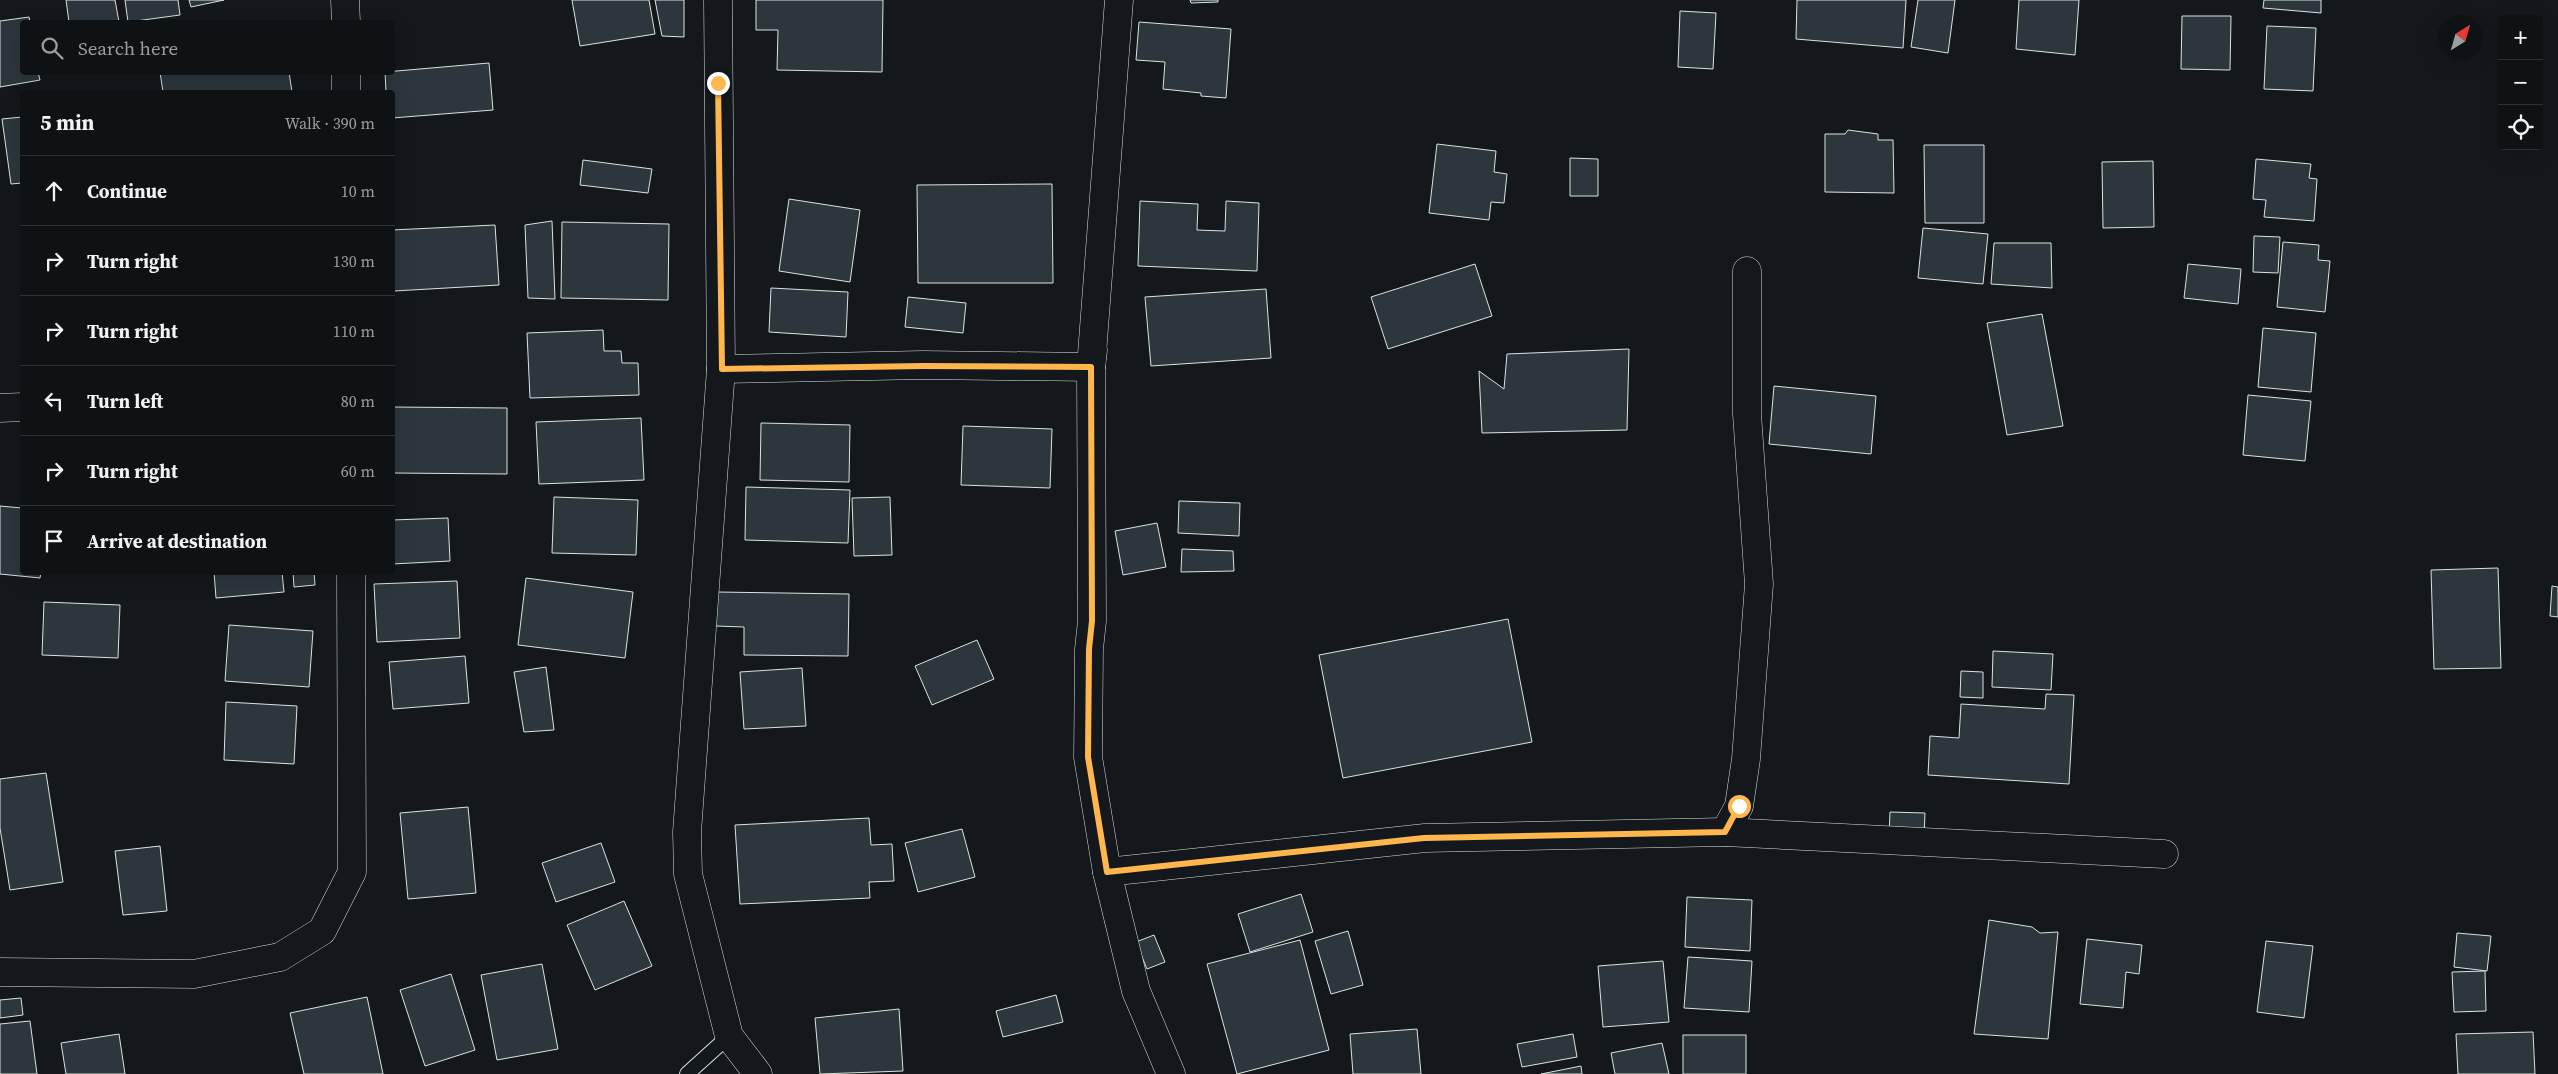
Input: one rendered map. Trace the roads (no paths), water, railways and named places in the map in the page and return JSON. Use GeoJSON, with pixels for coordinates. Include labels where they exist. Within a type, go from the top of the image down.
{"type":"FeatureCollection","features":[{"type":"Feature","properties":{"kind":"street"},"geometry":{"type":"LineString","coordinates":[[345,0],[346,20]]}},
{"type":"Feature","properties":{"kind":"street"},"geometry":{"type":"LineString","coordinates":[[718,0],[722,369],[687,832],[688,874],[729,1036],[758,1074]]}},
{"type":"Feature","properties":{"kind":"street"},"geometry":{"type":"LineString","coordinates":[[1118,6],[1097,322],[1091,367],[1092,621],[1089,649],[1088,757],[1107,872],[1136,991],[1171,1074]]}},
{"type":"Feature","properties":{"kind":"street"},"geometry":{"type":"LineString","coordinates":[[346,75],[346,90]]}},
{"type":"Feature","properties":{"kind":"street"},"geometry":{"type":"LineString","coordinates":[[1725,832],[1739,806],[1746,759],[1759,584],[1747,414],[1747,271]]}},
{"type":"Feature","properties":{"kind":"street"},"geometry":{"type":"LineString","coordinates":[[722,369],[923,366],[1091,367]]}},
{"type":"Feature","properties":{"kind":"street"},"geometry":{"type":"LineString","coordinates":[[0,408],[20,407]]}},
{"type":"Feature","properties":{"kind":"street"},"geometry":{"type":"LineString","coordinates":[[0,972],[194,974],[280,957],[322,931],[352,872],[350,575]]}},
{"type":"Feature","properties":{"kind":"street"},"geometry":{"type":"LineString","coordinates":[[1107,872],[1424,838],[1725,832],[2164,854]]}},
{"type":"Feature","properties":{"kind":"lane"},"geometry":{"type":"LineString","coordinates":[[687,1074],[729,1036]]}}]}
